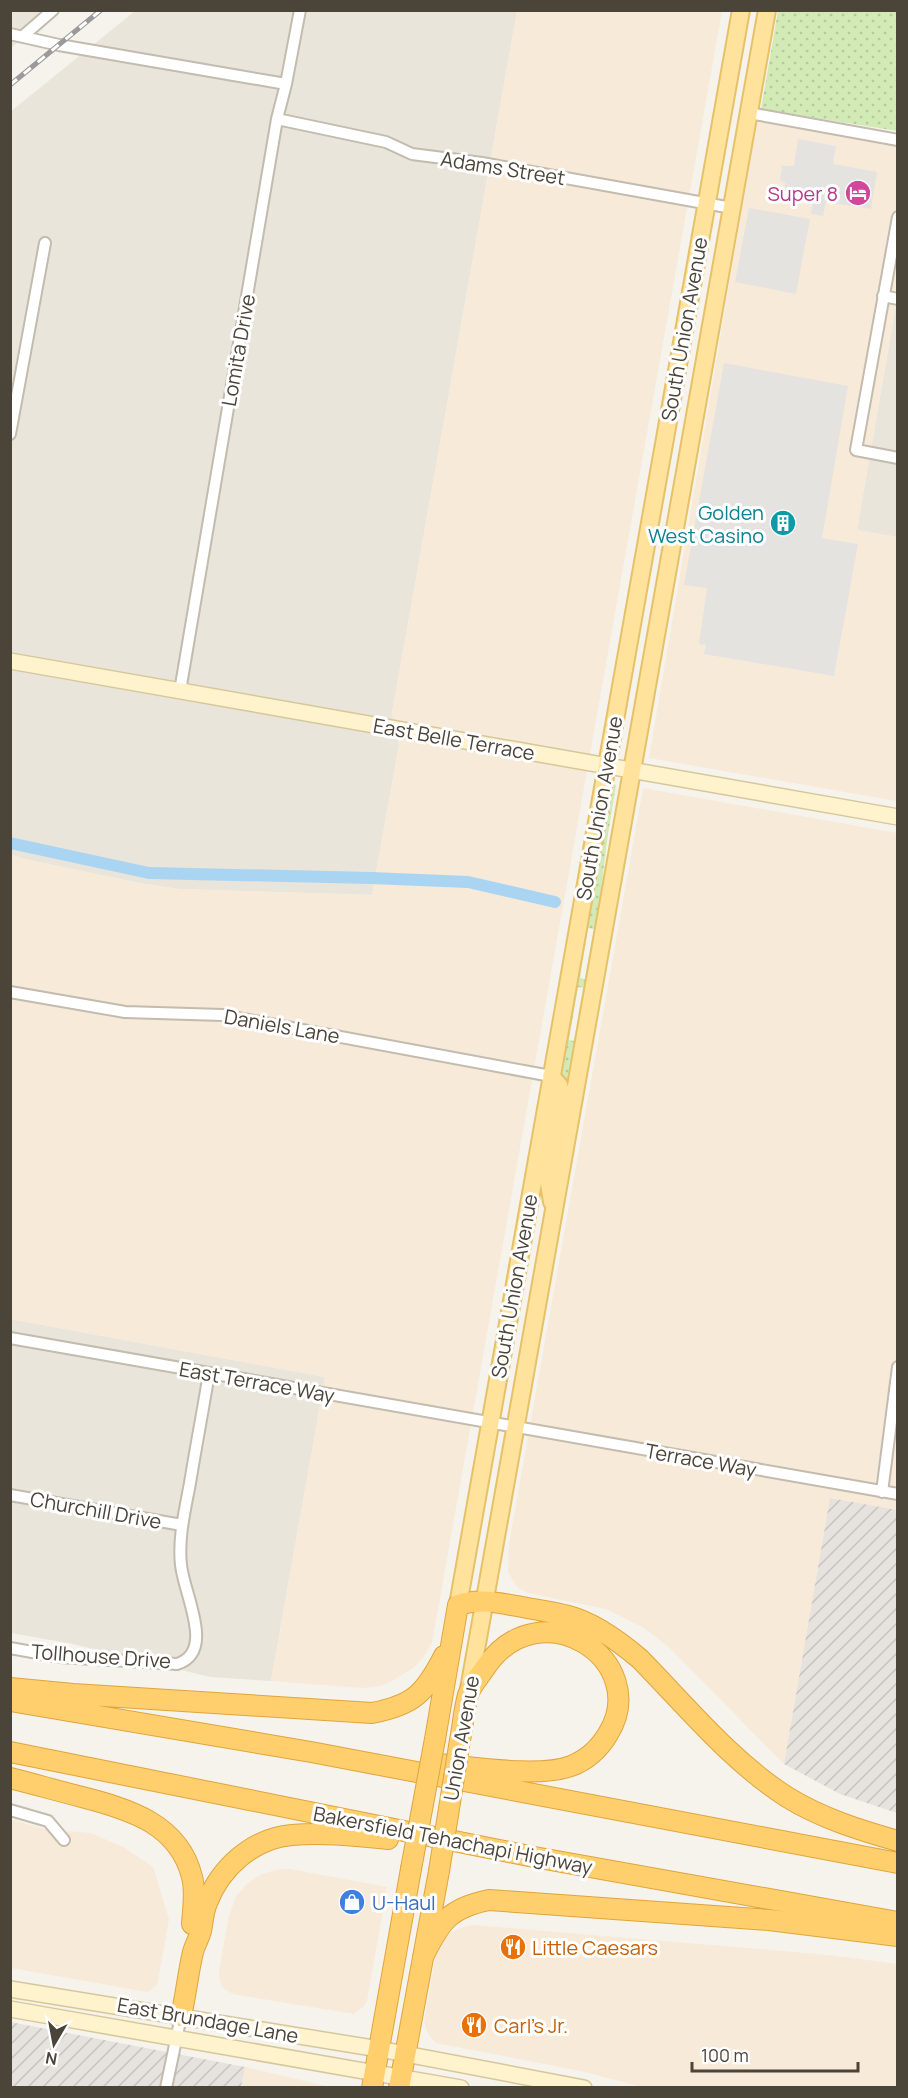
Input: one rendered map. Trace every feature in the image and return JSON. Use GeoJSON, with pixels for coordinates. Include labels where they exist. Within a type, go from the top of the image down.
{"type":"FeatureCollection","features":[{"type":"Feature","properties":{"kind":"highway"},"geometry":{"type":"LineString","coordinates":[[458,1605],[485,1600],[571,1617],[609,1635],[640,1659],[734,1756],[760,1778],[814,1812],[840,1823],[897,1841]]}},
{"type":"Feature","properties":{"kind":"highway","name":"Union Avenue"},"geometry":{"type":"LineString","coordinates":[[374,2080],[458,1605]]}},
{"type":"Feature","properties":{"kind":"highway"},"geometry":{"type":"LineString","coordinates":[[311,1752],[479,1768],[551,1771],[572,1766],[598,1750],[611,1730],[617,1712],[616,1682],[594,1651],[572,1636],[552,1632],[531,1633],[508,1642],[490,1661],[469,1692]]}},
{"type":"Feature","properties":{"kind":"highway"},"geometry":{"type":"LineString","coordinates":[[10,1688],[83,1695],[372,1713],[395,1708],[414,1698],[427,1686],[452,1640]]}},
{"type":"Feature","properties":{"kind":"highway","name":"Union Avenue"},"geometry":{"type":"LineString","coordinates":[[400,2082],[469,1692]]}},
{"type":"Feature","properties":{"kind":"highway"},"geometry":{"type":"LineString","coordinates":[[10,1701],[311,1752],[897,1863]]}},
{"type":"Feature","properties":{"kind":"highway","name":"Bakersfield Tehachapi Highway"},"geometry":{"type":"LineString","coordinates":[[10,1752],[534,1857],[897,1922]]}},
{"type":"Feature","properties":{"kind":"highway"},"geometry":{"type":"LineString","coordinates":[[10,1778],[132,1812],[155,1823],[170,1836],[186,1861],[193,1880],[194,1950]]}},
{"type":"Feature","properties":{"kind":"highway"},"geometry":{"type":"LineString","coordinates":[[181,2016],[194,1950],[206,1905],[222,1875],[242,1855],[255,1846],[293,1834],[354,1835],[534,1857]]}},
{"type":"Feature","properties":{"kind":"highway"},"geometry":{"type":"LineString","coordinates":[[423,1957],[436,1929],[446,1918],[474,1903],[489,1900],[770,1920],[897,1936]]}},
{"type":"Feature","properties":{"kind":"main road","name":"South Union Avenue"},"geometry":{"type":"LineString","coordinates":[[485,1600],[503,1425],[551,1076],[741,10]]}},
{"type":"Feature","properties":{"kind":"main road","name":"South Union Avenue"},"geometry":{"type":"LineString","coordinates":[[458,1605],[555,1208],[767,10]]}},
{"type":"Feature","properties":{"kind":"main road","name":"East Belle Terrace"},"geometry":{"type":"LineString","coordinates":[[10,661],[897,817]]}},
{"type":"Feature","properties":{"kind":"main road"},"geometry":{"type":"LineString","coordinates":[[551,1076],[559,1085],[561,1092],[548,1177],[549,1190],[555,1208]]}},
{"type":"Feature","properties":{"kind":"main road","name":"Union Avenue"},"geometry":{"type":"LineString","coordinates":[[469,1692],[485,1600]]}},
{"type":"Feature","properties":{"kind":"main road","name":"East Brundage Lane"},"geometry":{"type":"LineString","coordinates":[[10,1989],[379,2049],[584,2088]]}},
{"type":"Feature","properties":{"kind":"main road","name":"East Brundage Lane"},"geometry":{"type":"LineString","coordinates":[[10,2009],[177,2039],[374,2080],[461,2088]]}},
{"type":"Feature","properties":{"kind":"street"},"geometry":{"type":"LineString","coordinates":[[23,36],[53,10]]}},
{"type":"Feature","properties":{"kind":"street","name":"Lomita Drive"},"geometry":{"type":"LineString","coordinates":[[180,691],[277,119],[300,10]]}},
{"type":"Feature","properties":{"kind":"street"},"geometry":{"type":"LineString","coordinates":[[10,34],[59,45],[286,84]]}},
{"type":"Feature","properties":{"kind":"street"},"geometry":{"type":"LineString","coordinates":[[749,113],[897,140]]}},
{"type":"Feature","properties":{"kind":"street","name":"Adams Street"},"geometry":{"type":"LineString","coordinates":[[277,119],[386,142],[412,154],[482,163],[732,208]]}},
{"type":"Feature","properties":{"kind":"street"},"geometry":{"type":"LineString","coordinates":[[897,217],[856,450],[897,458]]}},
{"type":"Feature","properties":{"kind":"street"},"geometry":{"type":"LineString","coordinates":[[10,434],[45,243]]}},
{"type":"Feature","properties":{"kind":"street"},"geometry":{"type":"LineString","coordinates":[[884,296],[897,298]]}},
{"type":"Feature","properties":{"kind":"street","name":"Daniels Lane"},"geometry":{"type":"LineString","coordinates":[[10,992],[125,1012],[222,1015],[551,1076]]}},
{"type":"Feature","properties":{"kind":"street","name":"East Terrace Way"},"geometry":{"type":"LineString","coordinates":[[10,1338],[503,1425]]}},
{"type":"Feature","properties":{"kind":"street"},"geometry":{"type":"LineString","coordinates":[[882,1492],[897,1367]]}},
{"type":"Feature","properties":{"kind":"street"},"geometry":{"type":"LineString","coordinates":[[182,1525],[209,1373]]}},
{"type":"Feature","properties":{"kind":"street","name":"Terrace Way"},"geometry":{"type":"LineString","coordinates":[[503,1425],[897,1494]]}},
{"type":"Feature","properties":{"kind":"street","name":"Churchill Drive"},"geometry":{"type":"LineString","coordinates":[[10,1495],[182,1525]]}},
{"type":"Feature","properties":{"kind":"street","name":"Tollhouse Drive"},"geometry":{"type":"LineString","coordinates":[[10,1648],[60,1657],[177,1664],[191,1657],[196,1649],[197,1640],[181,1565],[182,1525]]}},
{"type":"Feature","properties":{"kind":"street"},"geometry":{"type":"LineString","coordinates":[[10,1810],[48,1821],[64,1840]]}},
{"type":"Feature","properties":{"kind":"street"},"geometry":{"type":"LineString","coordinates":[[166,2088],[181,2016]]}},
{"type":"Feature","properties":{"kind":"shaded area"},"geometry":{"type":"Polygon","coordinates":[[[11,11],[56,11],[11,48],[11,11]]]}},
{"type":"Feature","properties":{"kind":"shaded area"},"geometry":{"type":"Polygon","coordinates":[[[135,11],[517,11],[392,713],[399,745],[372,895],[179,889],[139,883],[20,858],[11,854],[10,112],[135,11]]]}},
{"type":"Feature","properties":{"kind":"shaded area"},"geometry":{"type":"Polygon","coordinates":[[[517,11],[722,11],[432,1643],[422,1659],[412,1669],[380,1686],[363,1688],[271,1681],[325,1377],[11,1319],[10,854],[139,883],[179,889],[372,895],[399,745],[392,713],[517,11]]]}},
{"type":"Feature","properties":{"kind":"shaded area"},"geometry":{"type":"Polygon","coordinates":[[[757,120],[897,146],[897,299],[857,530],[897,537],[897,801],[649,758],[757,120]]]}},
{"type":"Feature","properties":{"kind":"shaded area"},"geometry":{"type":"Polygon","coordinates":[[[798,139],[836,146],[833,164],[877,172],[871,209],[826,202],[823,216],[811,214],[813,199],[784,195],[785,182],[780,181],[782,166],[794,166],[798,139]]]}},
{"type":"Feature","properties":{"kind":"shaded area"},"geometry":{"type":"Polygon","coordinates":[[[749,208],[810,219],[796,294],[735,282],[749,208]]]}},
{"type":"Feature","properties":{"kind":"shaded area"},"geometry":{"type":"Polygon","coordinates":[[[897,299],[897,537],[857,530],[897,299]]]}},
{"type":"Feature","properties":{"kind":"shaded area"},"geometry":{"type":"Polygon","coordinates":[[[724,363],[848,386],[822,538],[858,544],[834,676],[704,654],[706,645],[699,644],[707,588],[684,585],[724,363]]]}},
{"type":"Feature","properties":{"kind":"shaded area"},"geometry":{"type":"Polygon","coordinates":[[[643,788],[897,833],[897,1510],[830,1498],[784,1764],[670,1648],[644,1628],[606,1609],[528,1593],[517,1587],[508,1572],[509,1544],[643,788]]]}},
{"type":"Feature","properties":{"kind":"shaded area"},"geometry":{"type":"Polygon","coordinates":[[[10,1319],[325,1377],[271,1681],[210,1677],[73,1644],[11,1633],[10,1319]]]}},
{"type":"Feature","properties":{"kind":"shaded area"},"geometry":{"type":"Polygon","coordinates":[[[830,1498],[897,1510],[897,1813],[840,1794],[784,1764],[830,1498]]]}},
{"type":"Feature","properties":{"kind":"shaded area"},"geometry":{"type":"Polygon","coordinates":[[[10,1819],[44,1829],[91,1833],[125,1848],[153,1867],[169,1919],[157,1985],[148,1992],[11,1968],[10,1819]]]}},
{"type":"Feature","properties":{"kind":"shaded area"},"geometry":{"type":"Polygon","coordinates":[[[290,1869],[387,1887],[367,2001],[354,2014],[233,1994],[224,1989],[220,1982],[219,1971],[229,1916],[236,1896],[260,1875],[275,1870],[290,1869]]]}},
{"type":"Feature","properties":{"kind":"shaded area"},"geometry":{"type":"Polygon","coordinates":[[[474,1925],[829,1955],[897,1964],[897,2087],[642,2087],[581,2071],[436,2043],[428,2034],[424,2022],[438,1943],[451,1932],[474,1925]]]}},
{"type":"Feature","properties":{"kind":"shaded area"},"geometry":{"type":"Polygon","coordinates":[[[10,2022],[245,2067],[241,2087],[11,2087],[10,2022]]]}},
{"type":"Feature","properties":{"kind":"shaded area"},"geometry":{"type":"Polygon","coordinates":[[[245,2067],[330,2087],[241,2088],[245,2067]]]}},
{"type":"Feature","properties":{"kind":"green space"},"geometry":{"type":"Polygon","coordinates":[[[778,11],[897,11],[897,131],[761,109],[778,11]]]}},
{"type":"Feature","properties":{"kind":"green space"},"geometry":{"type":"Polygon","coordinates":[[[613,784],[616,785],[594,943],[563,1105],[565,1084],[561,1071],[613,784]],[[588,928],[580,978],[585,979],[594,929],[588,928]],[[578,987],[569,1040],[574,1041],[583,988],[578,987]]]}},
{"type":"Feature","properties":{"kind":"waterway"},"geometry":{"type":"LineString","coordinates":[[10,843],[149,873],[468,882],[555,902]]}},
{"type":"Feature","properties":{"kind":"railway"},"geometry":{"type":"LineString","coordinates":[[10,85],[101,10]]}},
{"type":"Feature","properties":{"kind":"place","name":"Super 8"},"geometry":{"type":"Point","coordinates":[858,193]}},
{"type":"Feature","properties":{"kind":"place","name":"Golden West Casino"},"geometry":{"type":"Point","coordinates":[783,523]}},
{"type":"Feature","properties":{"kind":"place","name":"U-Haul"},"geometry":{"type":"Point","coordinates":[352,1902]}},
{"type":"Feature","properties":{"kind":"place","name":"Little Caesars"},"geometry":{"type":"Point","coordinates":[513,1947]}},
{"type":"Feature","properties":{"kind":"place","name":"Carl's Jr."},"geometry":{"type":"Point","coordinates":[474,2025]}}]}
